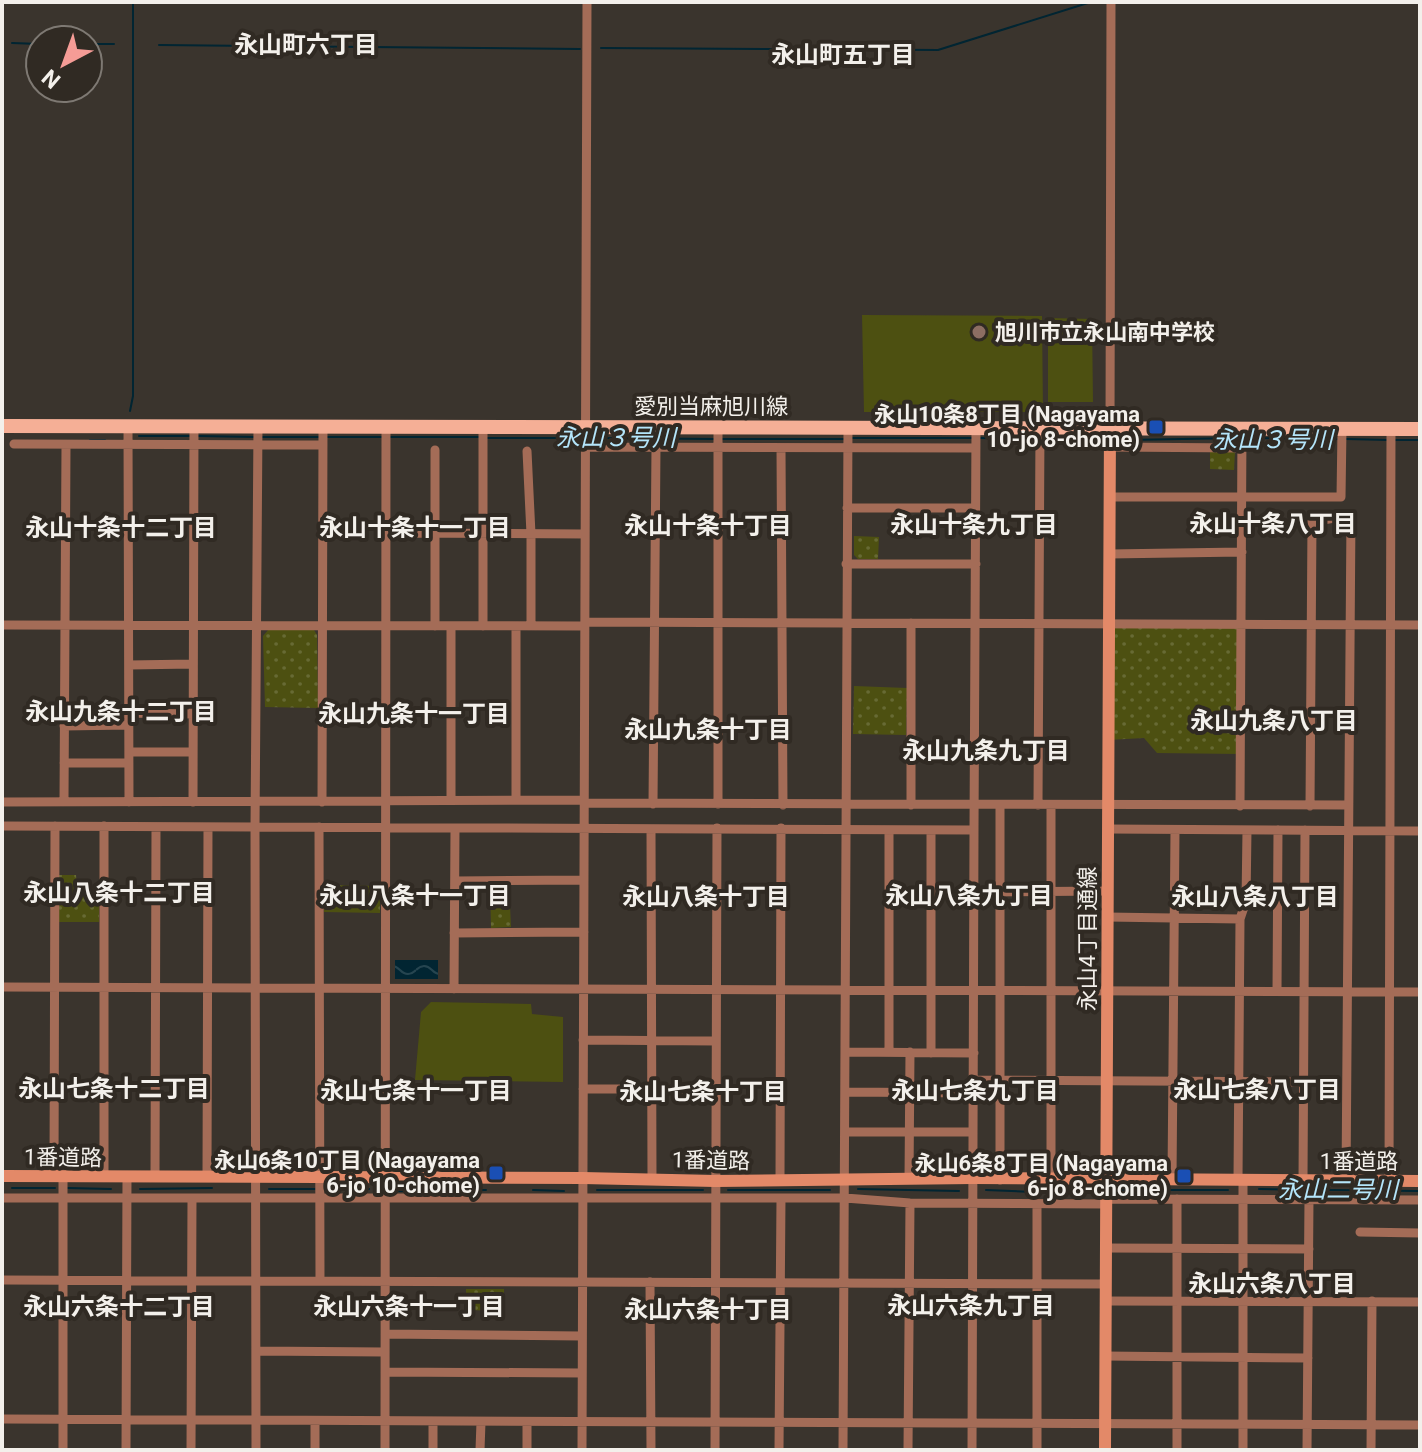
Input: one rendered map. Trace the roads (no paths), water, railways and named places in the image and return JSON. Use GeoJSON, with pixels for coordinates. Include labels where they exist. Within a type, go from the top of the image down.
{"type":"FeatureCollection","features":[{"type":"Feature","properties":{"kind":"main road","name":"愛別当麻旭川線"},"geometry":{"type":"LineString","coordinates":[[2,426],[128,427],[194,436],[483,435],[585,427],[718,438],[976,438],[1110,428],[1242,439],[1391,436],[1420,429]]}},
{"type":"Feature","properties":{"kind":"street"},"geometry":{"type":"LineString","coordinates":[[582,1450],[587,2]]}},
{"type":"Feature","properties":{"kind":"street"},"geometry":{"type":"LineString","coordinates":[[1110,428],[1111,2]]}},
{"type":"Feature","properties":{"kind":"street"},"geometry":{"type":"LineString","coordinates":[[128,427],[129,802]]}},
{"type":"Feature","properties":{"kind":"street","name":"永山4丁目通線"},"geometry":{"type":"LineString","coordinates":[[1105,1450],[1110,428]]}},
{"type":"Feature","properties":{"kind":"street"},"geometry":{"type":"LineString","coordinates":[[385,1450],[386,434]]}},
{"type":"Feature","properties":{"kind":"street"},"geometry":{"type":"LineString","coordinates":[[483,435],[483,626]]}},
{"type":"Feature","properties":{"kind":"street"},"geometry":{"type":"LineString","coordinates":[[1038,805],[1040,435]]}},
{"type":"Feature","properties":{"kind":"street"},"geometry":{"type":"LineString","coordinates":[[14,444],[128,444],[194,436],[193,802]]}},
{"type":"Feature","properties":{"kind":"street"},"geometry":{"type":"LineString","coordinates":[[256,1450],[254,1177],[258,436]]}},
{"type":"Feature","properties":{"kind":"street"},"geometry":{"type":"LineString","coordinates":[[322,802],[323,436]]}},
{"type":"Feature","properties":{"kind":"street"},"geometry":{"type":"LineString","coordinates":[[1342,436],[1341,497],[1344,516]]}},
{"type":"Feature","properties":{"kind":"street"},"geometry":{"type":"LineString","coordinates":[[1389,1180],[1391,436]]}},
{"type":"Feature","properties":{"kind":"street"},"geometry":{"type":"LineString","coordinates":[[586,447],[656,447],[718,438],[781,448],[848,438],[843,1450]]}},
{"type":"Feature","properties":{"kind":"street"},"geometry":{"type":"LineString","coordinates":[[718,438],[718,804]]}},
{"type":"Feature","properties":{"kind":"street"},"geometry":{"type":"LineString","coordinates":[[972,1450],[976,438]]}},
{"type":"Feature","properties":{"kind":"street"},"geometry":{"type":"LineString","coordinates":[[1110,447],[1242,439],[1240,806]]}},
{"type":"Feature","properties":{"kind":"street"},"geometry":{"type":"LineString","coordinates":[[64,801],[66,446]]}},
{"type":"Feature","properties":{"kind":"street"},"geometry":{"type":"LineString","coordinates":[[653,804],[656,447]]}},
{"type":"Feature","properties":{"kind":"street"},"geometry":{"type":"LineString","coordinates":[[781,448],[783,805]]}},
{"type":"Feature","properties":{"kind":"street"},"geometry":{"type":"LineString","coordinates":[[435,450],[435,626]]}},
{"type":"Feature","properties":{"kind":"street"},"geometry":{"type":"LineString","coordinates":[[527,451],[531,626]]}},
{"type":"Feature","properties":{"kind":"street"},"geometry":{"type":"LineString","coordinates":[[1109,497],[1341,497]]}},
{"type":"Feature","properties":{"kind":"street"},"geometry":{"type":"LineString","coordinates":[[847,508],[975,508]]}},
{"type":"Feature","properties":{"kind":"street"},"geometry":{"type":"LineString","coordinates":[[1310,806],[1312,522],[1351,515],[1346,1181]]}},
{"type":"Feature","properties":{"kind":"street"},"geometry":{"type":"LineString","coordinates":[[387,533],[585,534]]}},
{"type":"Feature","properties":{"kind":"street"},"geometry":{"type":"LineString","coordinates":[[1109,554],[1242,552]]}},
{"type":"Feature","properties":{"kind":"street"},"geometry":{"type":"LineString","coordinates":[[846,564],[976,564]]}},
{"type":"Feature","properties":{"kind":"street"},"geometry":{"type":"LineString","coordinates":[[2,625],[531,626],[654,622],[847,622],[1420,625]]}},
{"type":"Feature","properties":{"kind":"street"},"geometry":{"type":"LineString","coordinates":[[911,623],[911,805]]}},
{"type":"Feature","properties":{"kind":"street"},"geometry":{"type":"LineString","coordinates":[[451,626],[451,799]]}},
{"type":"Feature","properties":{"kind":"street"},"geometry":{"type":"LineString","coordinates":[[516,626],[516,799]]}},
{"type":"Feature","properties":{"kind":"street"},"geometry":{"type":"LineString","coordinates":[[129,665],[193,664]]}},
{"type":"Feature","properties":{"kind":"street"},"geometry":{"type":"LineString","coordinates":[[129,713],[193,714]]}},
{"type":"Feature","properties":{"kind":"street"},"geometry":{"type":"LineString","coordinates":[[64,726],[129,725]]}},
{"type":"Feature","properties":{"kind":"street"},"geometry":{"type":"LineString","coordinates":[[129,752],[193,752]]}},
{"type":"Feature","properties":{"kind":"street"},"geometry":{"type":"LineString","coordinates":[[64,763],[129,763]]}},
{"type":"Feature","properties":{"kind":"street"},"geometry":{"type":"LineString","coordinates":[[2,802],[516,799],[783,805],[1348,805]]}},
{"type":"Feature","properties":{"kind":"street"},"geometry":{"type":"LineString","coordinates":[[1000,805],[1000,1180]]}},
{"type":"Feature","properties":{"kind":"street"},"geometry":{"type":"LineString","coordinates":[[1051,805],[1051,1181]]}},
{"type":"Feature","properties":{"kind":"street"},"geometry":{"type":"LineString","coordinates":[[2,826],[974,830]]}},
{"type":"Feature","properties":{"kind":"street"},"geometry":{"type":"LineString","coordinates":[[55,826],[54,988],[59,1176],[64,1197],[63,1450]]}},
{"type":"Feature","properties":{"kind":"street"},"geometry":{"type":"LineString","coordinates":[[104,826],[104,1177]]}},
{"type":"Feature","properties":{"kind":"street"},"geometry":{"type":"LineString","coordinates":[[155,1177],[156,827]]}},
{"type":"Feature","properties":{"kind":"street"},"geometry":{"type":"LineString","coordinates":[[207,1177],[208,827]]}},
{"type":"Feature","properties":{"kind":"street"},"geometry":{"type":"LineString","coordinates":[[319,827],[320,1281]]}},
{"type":"Feature","properties":{"kind":"street"},"geometry":{"type":"LineString","coordinates":[[454,989],[455,828]]}},
{"type":"Feature","properties":{"kind":"street"},"geometry":{"type":"LineString","coordinates":[[715,1450],[717,828]]}},
{"type":"Feature","properties":{"kind":"street"},"geometry":{"type":"LineString","coordinates":[[780,1181],[781,828]]}},
{"type":"Feature","properties":{"kind":"street"},"geometry":{"type":"LineString","coordinates":[[651,829],[652,1179]]}},
{"type":"Feature","properties":{"kind":"street"},"geometry":{"type":"LineString","coordinates":[[1108,829],[1420,831]]}},
{"type":"Feature","properties":{"kind":"street"},"geometry":{"type":"LineString","coordinates":[[889,830],[889,1052]]}},
{"type":"Feature","properties":{"kind":"street"},"geometry":{"type":"LineString","coordinates":[[931,830],[931,1053]]}},
{"type":"Feature","properties":{"kind":"street"},"geometry":{"type":"LineString","coordinates":[[1172,1179],[1175,830]]}},
{"type":"Feature","properties":{"kind":"street"},"geometry":{"type":"LineString","coordinates":[[1243,1450],[1240,919],[1246,901],[1247,830]]}},
{"type":"Feature","properties":{"kind":"street"},"geometry":{"type":"LineString","coordinates":[[1277,991],[1278,830]]}},
{"type":"Feature","properties":{"kind":"street"},"geometry":{"type":"LineString","coordinates":[[1303,1181],[1305,830]]}},
{"type":"Feature","properties":{"kind":"street"},"geometry":{"type":"LineString","coordinates":[[455,881],[584,880]]}},
{"type":"Feature","properties":{"kind":"street"},"geometry":{"type":"LineString","coordinates":[[974,892],[1107,891]]}},
{"type":"Feature","properties":{"kind":"street"},"geometry":{"type":"LineString","coordinates":[[1107,917],[1240,919]]}},
{"type":"Feature","properties":{"kind":"street"},"geometry":{"type":"LineString","coordinates":[[454,933],[584,932]]}},
{"type":"Feature","properties":{"kind":"street"},"geometry":{"type":"LineString","coordinates":[[2,987],[1420,992]]}},
{"type":"Feature","properties":{"kind":"street"},"geometry":{"type":"LineString","coordinates":[[583,1040],[716,1041]]}},
{"type":"Feature","properties":{"kind":"street"},"geometry":{"type":"LineString","coordinates":[[845,1052],[974,1053]]}},
{"type":"Feature","properties":{"kind":"street"},"geometry":{"type":"LineString","coordinates":[[909,1179],[910,1052]]}},
{"type":"Feature","properties":{"kind":"street"},"geometry":{"type":"LineString","coordinates":[[974,1080],[1304,1082]]}},
{"type":"Feature","properties":{"kind":"street"},"geometry":{"type":"LineString","coordinates":[[583,1089],[716,1089]]}},
{"type":"Feature","properties":{"kind":"street"},"geometry":{"type":"LineString","coordinates":[[846,1092],[974,1093]]}},
{"type":"Feature","properties":{"kind":"street"},"geometry":{"type":"LineString","coordinates":[[845,1132],[973,1132]]}},
{"type":"Feature","properties":{"kind":"street","name":"1番道路"},"geometry":{"type":"LineString","coordinates":[[2,1176],[254,1177],[321,1189],[385,1178],[1420,1181]]}},
{"type":"Feature","properties":{"kind":"street"},"geometry":{"type":"LineString","coordinates":[[126,1450],[127,1177]]}},
{"type":"Feature","properties":{"kind":"street"},"geometry":{"type":"LineString","coordinates":[[222,1198],[223,1177]]}},
{"type":"Feature","properties":{"kind":"street"},"geometry":{"type":"LineString","coordinates":[[2,1198],[256,1198],[321,1189],[385,1197],[845,1198],[910,1203],[1037,1204],[1177,1199],[1420,1200]]}},
{"type":"Feature","properties":{"kind":"street"},"geometry":{"type":"LineString","coordinates":[[191,1450],[192,1198]]}},
{"type":"Feature","properties":{"kind":"street"},"geometry":{"type":"LineString","coordinates":[[779,1450],[781,1198]]}},
{"type":"Feature","properties":{"kind":"street"},"geometry":{"type":"LineString","coordinates":[[1177,1199],[1177,1450]]}},
{"type":"Feature","properties":{"kind":"street"},"geometry":{"type":"LineString","coordinates":[[1307,1450],[1309,1199]]}},
{"type":"Feature","properties":{"kind":"street"},"geometry":{"type":"LineString","coordinates":[[908,1450],[910,1203]]}},
{"type":"Feature","properties":{"kind":"street"},"geometry":{"type":"LineString","coordinates":[[1037,1204],[1037,1450]]}},
{"type":"Feature","properties":{"kind":"street"},"geometry":{"type":"LineString","coordinates":[[1360,1232],[1420,1233]]}},
{"type":"Feature","properties":{"kind":"street"},"geometry":{"type":"LineString","coordinates":[[1106,1248],[1309,1249]]}},
{"type":"Feature","properties":{"kind":"street"},"geometry":{"type":"LineString","coordinates":[[2,1280],[1105,1284]]}},
{"type":"Feature","properties":{"kind":"street"},"geometry":{"type":"LineString","coordinates":[[650,1282],[651,1450]]}},
{"type":"Feature","properties":{"kind":"street"},"geometry":{"type":"LineString","coordinates":[[1105,1301],[1420,1302]]}},
{"type":"Feature","properties":{"kind":"street"},"geometry":{"type":"LineString","coordinates":[[1371,1450],[1372,1301]]}},
{"type":"Feature","properties":{"kind":"street"},"geometry":{"type":"LineString","coordinates":[[385,1334],[582,1336]]}},
{"type":"Feature","properties":{"kind":"street"},"geometry":{"type":"LineString","coordinates":[[256,1351],[384,1352]]}},
{"type":"Feature","properties":{"kind":"street"},"geometry":{"type":"LineString","coordinates":[[1105,1356],[1308,1358]]}},
{"type":"Feature","properties":{"kind":"street"},"geometry":{"type":"LineString","coordinates":[[385,1372],[582,1373]]}},
{"type":"Feature","properties":{"kind":"street"},"geometry":{"type":"LineString","coordinates":[[2,1419],[1420,1425]]}},
{"type":"Feature","properties":{"kind":"street"},"geometry":{"type":"LineString","coordinates":[[315,1422],[315,1450]]}},
{"type":"Feature","properties":{"kind":"street"},"geometry":{"type":"LineString","coordinates":[[433,1422],[433,1450]]}},
{"type":"Feature","properties":{"kind":"street"},"geometry":{"type":"LineString","coordinates":[[480,1450],[481,1422]]}},
{"type":"Feature","properties":{"kind":"street"},"geometry":{"type":"LineString","coordinates":[[527,1423],[527,1450]]}},
{"type":"Feature","properties":{"kind":"water"},"geometry":{"type":"Polygon","coordinates":[[[395,960],[438,960],[438,979],[395,979],[395,960]]]}},
{"type":"Feature","properties":{"kind":"waterway"},"geometry":{"type":"LineString","coordinates":[[130,411],[133,396],[133,2]]}},
{"type":"Feature","properties":{"kind":"waterway"},"geometry":{"type":"LineString","coordinates":[[785,49],[938,50],[1091,2]]}},
{"type":"Feature","properties":{"kind":"waterway"},"geometry":{"type":"LineString","coordinates":[[12,43],[24,43]]}},
{"type":"Feature","properties":{"kind":"waterway"},"geometry":{"type":"LineString","coordinates":[[104,44],[114,44]]}},
{"type":"Feature","properties":{"kind":"waterway"},"geometry":{"type":"LineString","coordinates":[[159,45],[580,49]]}},
{"type":"Feature","properties":{"kind":"waterway"},"geometry":{"type":"LineString","coordinates":[[601,48],[777,49]]}},
{"type":"Feature","properties":{"kind":"waterway","name":"永山３号川"},"geometry":{"type":"LineString","coordinates":[[139,436],[192,436]]}},
{"type":"Feature","properties":{"kind":"waterway","name":"永山３号川"},"geometry":{"type":"LineString","coordinates":[[198,436],[256,437]]}},
{"type":"Feature","properties":{"kind":"waterway","name":"永山３号川"},"geometry":{"type":"LineString","coordinates":[[262,437],[320,437]]}},
{"type":"Feature","properties":{"kind":"waterway","name":"永山３号川"},"geometry":{"type":"LineString","coordinates":[[326,437],[384,437]]}},
{"type":"Feature","properties":{"kind":"waterway","name":"永山３号川"},"geometry":{"type":"LineString","coordinates":[[390,437],[480,437]]}},
{"type":"Feature","properties":{"kind":"waterway","name":"永山３号川"},"geometry":{"type":"LineString","coordinates":[[486,438],[584,438]]}},
{"type":"Feature","properties":{"kind":"waterway","name":"永山３号川"},"geometry":{"type":"LineString","coordinates":[[590,438],[716,439]]}},
{"type":"Feature","properties":{"kind":"waterway","name":"永山３号川"},"geometry":{"type":"LineString","coordinates":[[850,438],[972,438]]}},
{"type":"Feature","properties":{"kind":"waterway","name":"永山３号川"},"geometry":{"type":"LineString","coordinates":[[978,438],[1036,439]]}},
{"type":"Feature","properties":{"kind":"waterway","name":"永山３号川"},"geometry":{"type":"LineString","coordinates":[[1125,440],[1240,438]]}},
{"type":"Feature","properties":{"kind":"waterway","name":"永山３号川"},"geometry":{"type":"LineString","coordinates":[[1246,438],[1340,439]]}},
{"type":"Feature","properties":{"kind":"waterway","name":"永山３号川"},"geometry":{"type":"LineString","coordinates":[[722,439],[844,439]]}},
{"type":"Feature","properties":{"kind":"waterway","name":"永山３号川"},"geometry":{"type":"LineString","coordinates":[[1042,439],[1093,439]]}},
{"type":"Feature","properties":{"kind":"waterway","name":"永山３号川"},"geometry":{"type":"LineString","coordinates":[[1346,439],[1388,440]]}},
{"type":"Feature","properties":{"kind":"waterway","name":"永山３号川"},"geometry":{"type":"LineString","coordinates":[[90,440],[105,440]]}},
{"type":"Feature","properties":{"kind":"waterway","name":"永山３号川"},"geometry":{"type":"LineString","coordinates":[[1394,440],[1420,440]]}},
{"type":"Feature","properties":{"kind":"waterway","name":"永山二号川"},"geometry":{"type":"LineString","coordinates":[[12,1188],[55,1188]]}},
{"type":"Feature","properties":{"kind":"waterway","name":"永山二号川"},"geometry":{"type":"LineString","coordinates":[[68,1188],[111,1189]]}},
{"type":"Feature","properties":{"kind":"waterway","name":"永山二号川"},"geometry":{"type":"LineString","coordinates":[[140,1189],[212,1188]]}},
{"type":"Feature","properties":{"kind":"waterway","name":"永山二号川"},"geometry":{"type":"LineString","coordinates":[[269,1189],[315,1189]]}},
{"type":"Feature","properties":{"kind":"waterway","name":"永山二号川"},"geometry":{"type":"LineString","coordinates":[[322,1189],[369,1189]]}},
{"type":"Feature","properties":{"kind":"waterway","name":"永山二号川"},"geometry":{"type":"LineString","coordinates":[[858,1189],[959,1191]]}},
{"type":"Feature","properties":{"kind":"waterway","name":"永山二号川"},"geometry":{"type":"LineString","coordinates":[[1259,1189],[1418,1191]]}},
{"type":"Feature","properties":{"kind":"waterway","name":"永山二号川"},"geometry":{"type":"LineString","coordinates":[[399,1191],[486,1190]]}},
{"type":"Feature","properties":{"kind":"waterway","name":"永山二号川"},"geometry":{"type":"LineString","coordinates":[[533,1190],[564,1191]]}},
{"type":"Feature","properties":{"kind":"waterway","name":"永山二号川"},"geometry":{"type":"LineString","coordinates":[[597,1190],[703,1190]]}},
{"type":"Feature","properties":{"kind":"waterway","name":"永山二号川"},"geometry":{"type":"LineString","coordinates":[[728,1190],[830,1190]]}},
{"type":"Feature","properties":{"kind":"waterway","name":"永山二号川"},"geometry":{"type":"LineString","coordinates":[[986,1190],[1033,1192]]}},
{"type":"Feature","properties":{"kind":"waterway","name":"永山二号川"},"geometry":{"type":"LineString","coordinates":[[1122,1190],[1228,1190]]}},
{"type":"Feature","properties":{"kind":"waterway","name":"永山二号川"},"geometry":{"type":"LineString","coordinates":[[1052,1193],[1093,1191]]}},
{"type":"Feature","properties":{"kind":"place","name":"旭川市立永山南中学校"},"geometry":{"type":"Point","coordinates":[979,332]}},
{"type":"Feature","properties":{"kind":"place","name":"永山10条8丁目 (Nagayama 10-jo 8-chome)"},"geometry":{"type":"Point","coordinates":[1156,427]}},
{"type":"Feature","properties":{"kind":"place","name":"永山6条10丁目 (Nagayama 6-jo 10-chome)"},"geometry":{"type":"Point","coordinates":[496,1173]}},
{"type":"Feature","properties":{"kind":"place","name":"永山6条8丁目 (Nagayama 6-jo 8-chome)"},"geometry":{"type":"Point","coordinates":[1184,1176]}},
{"type":"Feature","properties":{"kind":"district","name":"永山町六丁目"},"geometry":{"type":"Point","coordinates":[306,45]}},
{"type":"Feature","properties":{"kind":"district","name":"永山町五丁目"},"geometry":{"type":"Point","coordinates":[843,55]}},
{"type":"Feature","properties":{"kind":"district","name":"永山十条八丁目"},"geometry":{"type":"Point","coordinates":[1273,524]}},
{"type":"Feature","properties":{"kind":"district","name":"永山十条九丁目"},"geometry":{"type":"Point","coordinates":[974,525]}},
{"type":"Feature","properties":{"kind":"district","name":"永山十条十丁目"},"geometry":{"type":"Point","coordinates":[708,526]}},
{"type":"Feature","properties":{"kind":"district","name":"永山十条十二丁目"},"geometry":{"type":"Point","coordinates":[121,528]}},
{"type":"Feature","properties":{"kind":"district","name":"永山十条十一丁目"},"geometry":{"type":"Point","coordinates":[415,528]}},
{"type":"Feature","properties":{"kind":"district","name":"永山九条十二丁目"},"geometry":{"type":"Point","coordinates":[121,712]}},
{"type":"Feature","properties":{"kind":"district","name":"永山九条十一丁目"},"geometry":{"type":"Point","coordinates":[414,714]}},
{"type":"Feature","properties":{"kind":"district","name":"永山九条八丁目"},"geometry":{"type":"Point","coordinates":[1274,721]}},
{"type":"Feature","properties":{"kind":"district","name":"永山九条十丁目"},"geometry":{"type":"Point","coordinates":[708,730]}},
{"type":"Feature","properties":{"kind":"district","name":"永山九条九丁目"},"geometry":{"type":"Point","coordinates":[986,751]}},
{"type":"Feature","properties":{"kind":"district","name":"永山八条十二丁目"},"geometry":{"type":"Point","coordinates":[119,893]}},
{"type":"Feature","properties":{"kind":"district","name":"永山八条十一丁目"},"geometry":{"type":"Point","coordinates":[415,896]}},
{"type":"Feature","properties":{"kind":"district","name":"永山八条九丁目"},"geometry":{"type":"Point","coordinates":[969,896]}},
{"type":"Feature","properties":{"kind":"district","name":"永山八条十丁目"},"geometry":{"type":"Point","coordinates":[706,897]}},
{"type":"Feature","properties":{"kind":"district","name":"永山八条八丁目"},"geometry":{"type":"Point","coordinates":[1255,897]}},
{"type":"Feature","properties":{"kind":"district","name":"永山七条十二丁目"},"geometry":{"type":"Point","coordinates":[114,1089]}},
{"type":"Feature","properties":{"kind":"district","name":"永山七条八丁目"},"geometry":{"type":"Point","coordinates":[1257,1090]}},
{"type":"Feature","properties":{"kind":"district","name":"永山七条十一丁目"},"geometry":{"type":"Point","coordinates":[416,1091]}},
{"type":"Feature","properties":{"kind":"district","name":"永山七条九丁目"},"geometry":{"type":"Point","coordinates":[975,1091]}},
{"type":"Feature","properties":{"kind":"district","name":"永山七条十丁目"},"geometry":{"type":"Point","coordinates":[703,1092]}},
{"type":"Feature","properties":{"kind":"district","name":"永山六条八丁目"},"geometry":{"type":"Point","coordinates":[1272,1284]}},
{"type":"Feature","properties":{"kind":"district","name":"永山六条九丁目"},"geometry":{"type":"Point","coordinates":[971,1306]}},
{"type":"Feature","properties":{"kind":"district","name":"永山六条十二丁目"},"geometry":{"type":"Point","coordinates":[119,1307]}},
{"type":"Feature","properties":{"kind":"district","name":"永山六条十一丁目"},"geometry":{"type":"Point","coordinates":[409,1307]}},
{"type":"Feature","properties":{"kind":"district","name":"永山六条十丁目"},"geometry":{"type":"Point","coordinates":[708,1310]}}]}
